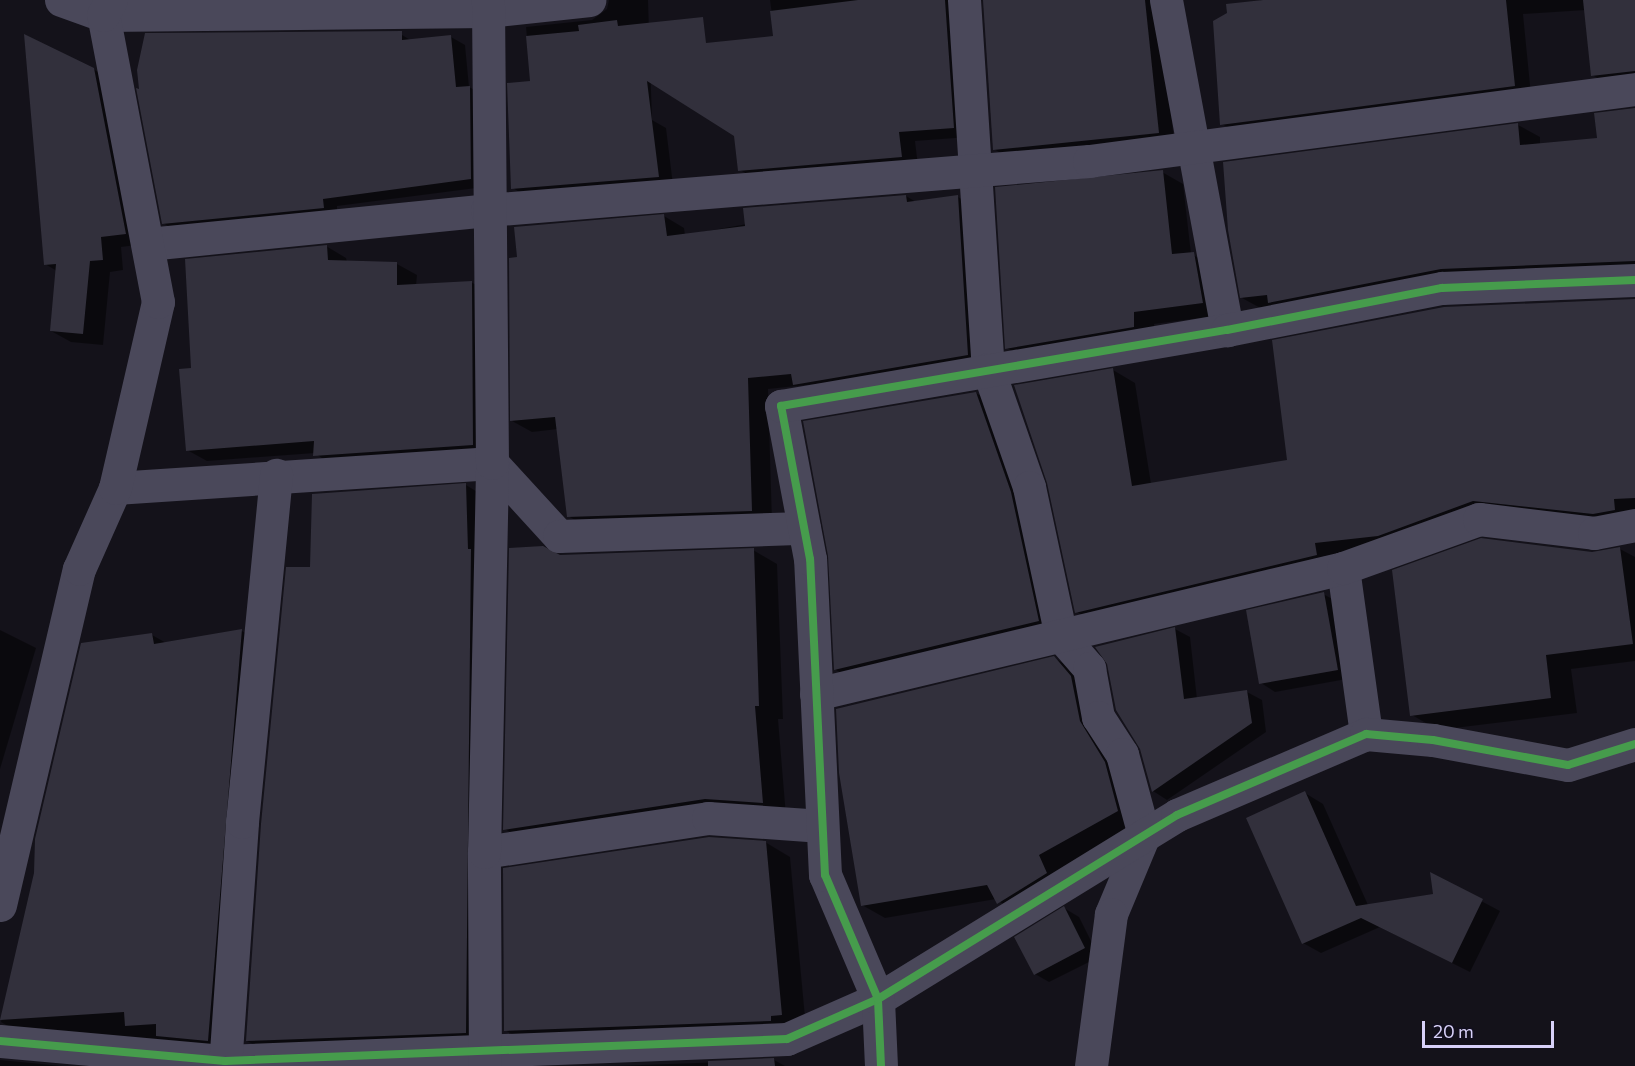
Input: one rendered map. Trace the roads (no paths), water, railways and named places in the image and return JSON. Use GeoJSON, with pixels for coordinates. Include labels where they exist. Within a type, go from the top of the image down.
{"type":"FeatureCollection","features":[{"type":"Feature","properties":{"kind":"street"},"geometry":{"type":"LineString","coordinates":[[61,0],[107,8],[488,5],[589,0]]}},
{"type":"Feature","properties":{"kind":"street"},"geometry":{"type":"LineString","coordinates":[[964,0],[977,169],[981,305],[988,369],[1029,487],[1061,636],[1089,668],[1098,717],[1122,754],[1144,836],[1111,914],[1092,1066]]}},
{"type":"Feature","properties":{"kind":"street"},"geometry":{"type":"LineString","coordinates":[[1166,0],[1227,330]]}},
{"type":"Feature","properties":{"kind":"street"},"geometry":{"type":"LineString","coordinates":[[485,1059],[484,852],[492,463],[487,210],[488,5]]}},
{"type":"Feature","properties":{"kind":"street"},"geometry":{"type":"LineString","coordinates":[[0,904],[79,569],[115,488],[158,302],[107,8]]}},
{"type":"Feature","properties":{"kind":"street"},"geometry":{"type":"LineString","coordinates":[[148,244],[487,210],[1089,161],[1635,89]]}},
{"type":"Feature","properties":{"kind":"street"},"geometry":{"type":"LineString","coordinates":[[881,1066],[878,999],[825,875],[810,559],[781,406],[1227,330],[1443,288],[1635,280]]}},
{"type":"Feature","properties":{"kind":"street"},"geometry":{"type":"LineString","coordinates":[[115,488],[276,475],[492,463]]}},
{"type":"Feature","properties":{"kind":"street"},"geometry":{"type":"LineString","coordinates":[[492,463],[559,536],[804,528]]}},
{"type":"Feature","properties":{"kind":"street"},"geometry":{"type":"LineString","coordinates":[[225,1064],[242,822],[276,475]]}},
{"type":"Feature","properties":{"kind":"street"},"geometry":{"type":"LineString","coordinates":[[816,694],[1343,568],[1479,519],[1594,533],[1635,525]]}},
{"type":"Feature","properties":{"kind":"street"},"geometry":{"type":"LineString","coordinates":[[1343,568],[1366,734]]}},
{"type":"Feature","properties":{"kind":"street"},"geometry":{"type":"LineString","coordinates":[[0,1041],[225,1064],[485,1059],[788,1039],[878,999],[1177,815],[1366,734],[1433,740],[1568,765],[1635,744]]}},
{"type":"Feature","properties":{"kind":"street"},"geometry":{"type":"LineString","coordinates":[[484,852],[708,818],[822,826]]}}]}
